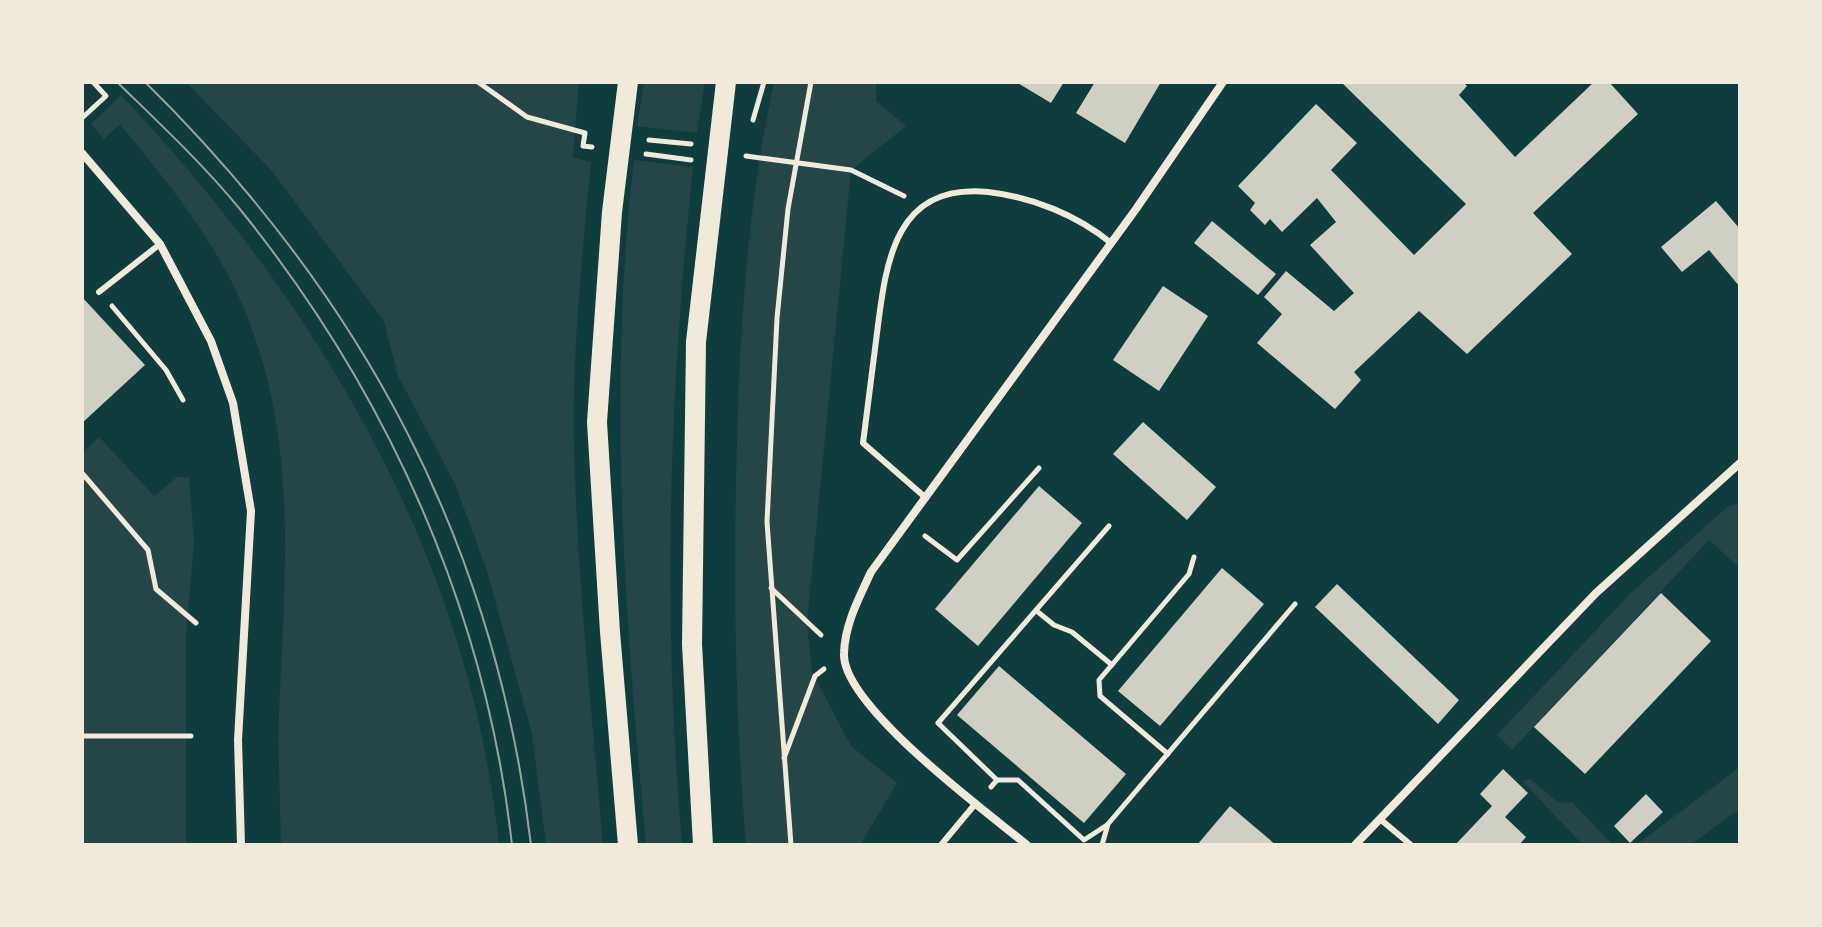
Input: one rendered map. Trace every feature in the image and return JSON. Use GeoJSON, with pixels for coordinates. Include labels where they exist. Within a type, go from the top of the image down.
{"type":"FeatureCollection","features":[{"type":"Feature","properties":{"kind":"main road"},"geometry":{"type":"LineString","coordinates":[[628,82],[612,212],[597,422],[628,845]]}},
{"type":"Feature","properties":{"kind":"main road"},"geometry":{"type":"LineString","coordinates":[[703,845],[692,616],[696,342],[726,82]]}},
{"type":"Feature","properties":{"kind":"street"},"geometry":{"type":"LineString","coordinates":[[1027,845],[879,718],[852,684],[843,656],[851,614],[871,572],[1111,243],[1223,82]]}},
{"type":"Feature","properties":{"kind":"street"},"geometry":{"type":"LineString","coordinates":[[82,153],[160,244],[211,341],[233,403],[251,511],[238,740],[241,845]]}},
{"type":"Feature","properties":{"kind":"street"},"geometry":{"type":"LineString","coordinates":[[1355,845],[1596,593],[1740,463]]}},
{"type":"Feature","properties":{"kind":"lane"},"geometry":{"type":"LineString","coordinates":[[926,498],[863,443],[886,267],[903,225],[923,206],[959,189],[1013,195],[1094,229],[1111,243]]}},
{"type":"Feature","properties":{"kind":"lane"},"geometry":{"type":"LineString","coordinates":[[99,292],[160,244]]}},
{"type":"Feature","properties":{"kind":"lane"},"geometry":{"type":"LineString","coordinates":[[941,845],[976,803]]}},
{"type":"Feature","properties":{"kind":"lane"},"geometry":{"type":"LineString","coordinates":[[1380,819],[1411,845]]}},
{"type":"Feature","properties":{"kind":"path"},"geometry":{"type":"LineString","coordinates":[[82,118],[106,96],[93,82]]}},
{"type":"Feature","properties":{"kind":"path"},"geometry":{"type":"LineString","coordinates":[[478,82],[527,117],[585,133],[583,146],[593,147]]}},
{"type":"Feature","properties":{"kind":"path"},"geometry":{"type":"LineString","coordinates":[[755,112],[764,82]]}},
{"type":"Feature","properties":{"kind":"path"},"geometry":{"type":"LineString","coordinates":[[791,845],[767,522],[777,318],[788,209],[811,82]]}},
{"type":"Feature","properties":{"kind":"path"},"geometry":{"type":"LineString","coordinates":[[636,138],[696,145]]}},
{"type":"Feature","properties":{"kind":"path"},"geometry":{"type":"LineString","coordinates":[[634,153],[694,161]]}},
{"type":"Feature","properties":{"kind":"path"},"geometry":{"type":"LineString","coordinates":[[746,156],[851,170],[923,206]]}},
{"type":"Feature","properties":{"kind":"path"},"geometry":{"type":"LineString","coordinates":[[99,292],[166,370],[183,400]]}},
{"type":"Feature","properties":{"kind":"path"},"geometry":{"type":"LineString","coordinates":[[957,560],[1039,468]]}},
{"type":"Feature","properties":{"kind":"path"},"geometry":{"type":"LineString","coordinates":[[82,473],[148,550],[156,589],[196,623]]}},
{"type":"Feature","properties":{"kind":"path"},"geometry":{"type":"LineString","coordinates":[[1109,526],[1026,626],[1017,628],[938,723],[997,780],[1018,780],[1084,840],[1108,824],[1295,604]]}},
{"type":"Feature","properties":{"kind":"path"},"geometry":{"type":"LineString","coordinates":[[1168,754],[1100,696],[1099,680],[1189,574],[1194,557]]}},
{"type":"Feature","properties":{"kind":"path"},"geometry":{"type":"LineString","coordinates":[[770,587],[821,635]]}},
{"type":"Feature","properties":{"kind":"path"},"geometry":{"type":"LineString","coordinates":[[1038,612],[1054,625],[1072,632],[1112,665]]}},
{"type":"Feature","properties":{"kind":"path"},"geometry":{"type":"LineString","coordinates":[[783,762],[815,676],[824,669]]}},
{"type":"Feature","properties":{"kind":"path"},"geometry":{"type":"LineString","coordinates":[[82,736],[191,736]]}},
{"type":"Feature","properties":{"kind":"path"},"geometry":{"type":"LineString","coordinates":[[984,793],[997,780]]}},
{"type":"Feature","properties":{"kind":"path"},"geometry":{"type":"LineString","coordinates":[[1102,845],[1108,824]]}},
{"type":"Feature","properties":{"kind":"shaded area"},"geometry":{"type":"Polygon","coordinates":[[[186,82],[579,82],[573,157],[591,162],[576,339],[574,446],[582,596],[603,845],[546,845],[532,734],[487,571],[455,484],[398,376],[384,321],[272,171],[186,82]]]}},
{"type":"Feature","properties":{"kind":"shaded area"},"geometry":{"type":"Polygon","coordinates":[[[644,82],[705,82],[697,133],[637,126],[644,82]]]}},
{"type":"Feature","properties":{"kind":"shaded area"},"geometry":{"type":"Polygon","coordinates":[[[774,82],[876,82],[876,101],[906,126],[851,170],[807,623],[812,672],[851,746],[897,783],[860,845],[746,845],[736,644],[738,398],[752,217],[774,82]]]}},
{"type":"Feature","properties":{"kind":"shaded area"},"geometry":{"type":"Polygon","coordinates":[[[121,95],[192,175],[259,259],[319,347],[373,440],[418,536],[455,635],[482,739],[499,845],[281,845],[279,731],[285,550],[281,456],[274,409],[263,362],[247,316],[207,239],[120,124],[104,139],[91,124],[121,95]]]}},
{"type":"Feature","properties":{"kind":"shaded area"},"geometry":{"type":"Polygon","coordinates":[[[634,160],[693,167],[678,338],[671,506],[672,673],[682,845],[646,845],[631,673],[620,417],[626,246],[634,160]]]}},
{"type":"Feature","properties":{"kind":"shaded area"},"geometry":{"type":"Polygon","coordinates":[[[99,437],[154,496],[177,477],[189,477],[194,543],[186,635],[186,845],[82,845],[82,453],[99,437]]]}},
{"type":"Feature","properties":{"kind":"shaded area"},"geometry":{"type":"Polygon","coordinates":[[[1740,503],[1740,568],[1709,540],[1512,750],[1497,735],[1631,593],[1727,507],[1740,503]]]}},
{"type":"Feature","properties":{"kind":"shaded area"},"geometry":{"type":"Polygon","coordinates":[[[1740,767],[1740,809],[1690,845],[1636,845],[1740,767]]]}},
{"type":"Feature","properties":{"kind":"shaded area"},"geometry":{"type":"Polygon","coordinates":[[[1530,779],[1559,803],[1572,802],[1613,845],[1583,845],[1522,781],[1530,779]]]}},
{"type":"Feature","properties":{"kind":"building"},"geometry":{"type":"Polygon","coordinates":[[[1016,82],[1064,82],[1051,103],[1016,82]]]}},
{"type":"Feature","properties":{"kind":"building"},"geometry":{"type":"Polygon","coordinates":[[[1095,82],[1161,82],[1125,143],[1076,113],[1095,82]]]}},
{"type":"Feature","properties":{"kind":"building"},"geometry":{"type":"Polygon","coordinates":[[[1341,82],[1463,82],[1467,86],[1459,95],[1515,157],[1594,82],[1609,82],[1638,114],[1533,213],[1572,254],[1467,354],[1419,311],[1354,372],[1361,380],[1335,409],[1257,343],[1282,314],[1264,297],[1286,271],[1334,311],[1354,293],[1310,245],[1336,222],[1317,198],[1282,232],[1270,219],[1265,225],[1250,210],[1255,203],[1238,186],[1316,104],[1357,143],[1331,170],[1414,255],[1466,204],[1341,82]]]}},
{"type":"Feature","properties":{"kind":"building"},"geometry":{"type":"Polygon","coordinates":[[[1716,201],[1740,229],[1740,287],[1709,250],[1682,272],[1661,247],[1716,201]]]}},
{"type":"Feature","properties":{"kind":"building"},"geometry":{"type":"Polygon","coordinates":[[[1212,221],[1276,274],[1258,295],[1194,243],[1212,221]]]}},
{"type":"Feature","properties":{"kind":"building"},"geometry":{"type":"Polygon","coordinates":[[[1163,286],[1208,316],[1159,391],[1113,360],[1163,286]]]}},
{"type":"Feature","properties":{"kind":"building"},"geometry":{"type":"Polygon","coordinates":[[[82,297],[145,365],[82,423],[82,297]]]}},
{"type":"Feature","properties":{"kind":"building"},"geometry":{"type":"Polygon","coordinates":[[[1143,422],[1216,487],[1187,520],[1113,454],[1143,422]]]}},
{"type":"Feature","properties":{"kind":"building"},"geometry":{"type":"Polygon","coordinates":[[[1039,486],[1082,523],[978,646],[935,609],[1039,486]]]}},
{"type":"Feature","properties":{"kind":"building"},"geometry":{"type":"Polygon","coordinates":[[[1222,568],[1264,604],[1160,726],[1118,691],[1222,568]]]}},
{"type":"Feature","properties":{"kind":"building"},"geometry":{"type":"Polygon","coordinates":[[[1337,584],[1459,700],[1438,724],[1315,607],[1337,584]]]}},
{"type":"Feature","properties":{"kind":"building"},"geometry":{"type":"Polygon","coordinates":[[[1661,593],[1711,641],[1585,774],[1534,727],[1661,593]]]}},
{"type":"Feature","properties":{"kind":"building"},"geometry":{"type":"Polygon","coordinates":[[[999,666],[1126,774],[1084,823],[957,715],[999,666]]]}},
{"type":"Feature","properties":{"kind":"building"},"geometry":{"type":"Polygon","coordinates":[[[1503,769],[1528,793],[1505,817],[1526,837],[1519,845],[1455,845],[1492,806],[1480,794],[1503,769]]]}},
{"type":"Feature","properties":{"kind":"building"},"geometry":{"type":"Polygon","coordinates":[[[1646,794],[1663,812],[1630,843],[1614,826],[1646,794]]]}},
{"type":"Feature","properties":{"kind":"building"},"geometry":{"type":"Polygon","coordinates":[[[1230,806],[1276,845],[1197,845],[1230,806]]]}},
{"type":"Feature","properties":{"kind":"tram line"},"geometry":{"type":"LineString","coordinates":[[117,82],[195,159],[239,208],[292,278],[384,428],[421,507],[453,588],[479,672],[499,758],[512,845]]}},
{"type":"Feature","properties":{"kind":"tram line"},"geometry":{"type":"LineString","coordinates":[[145,82],[222,163],[291,248],[353,337],[406,429],[450,526],[486,627],[513,734],[531,845]]}}]}
